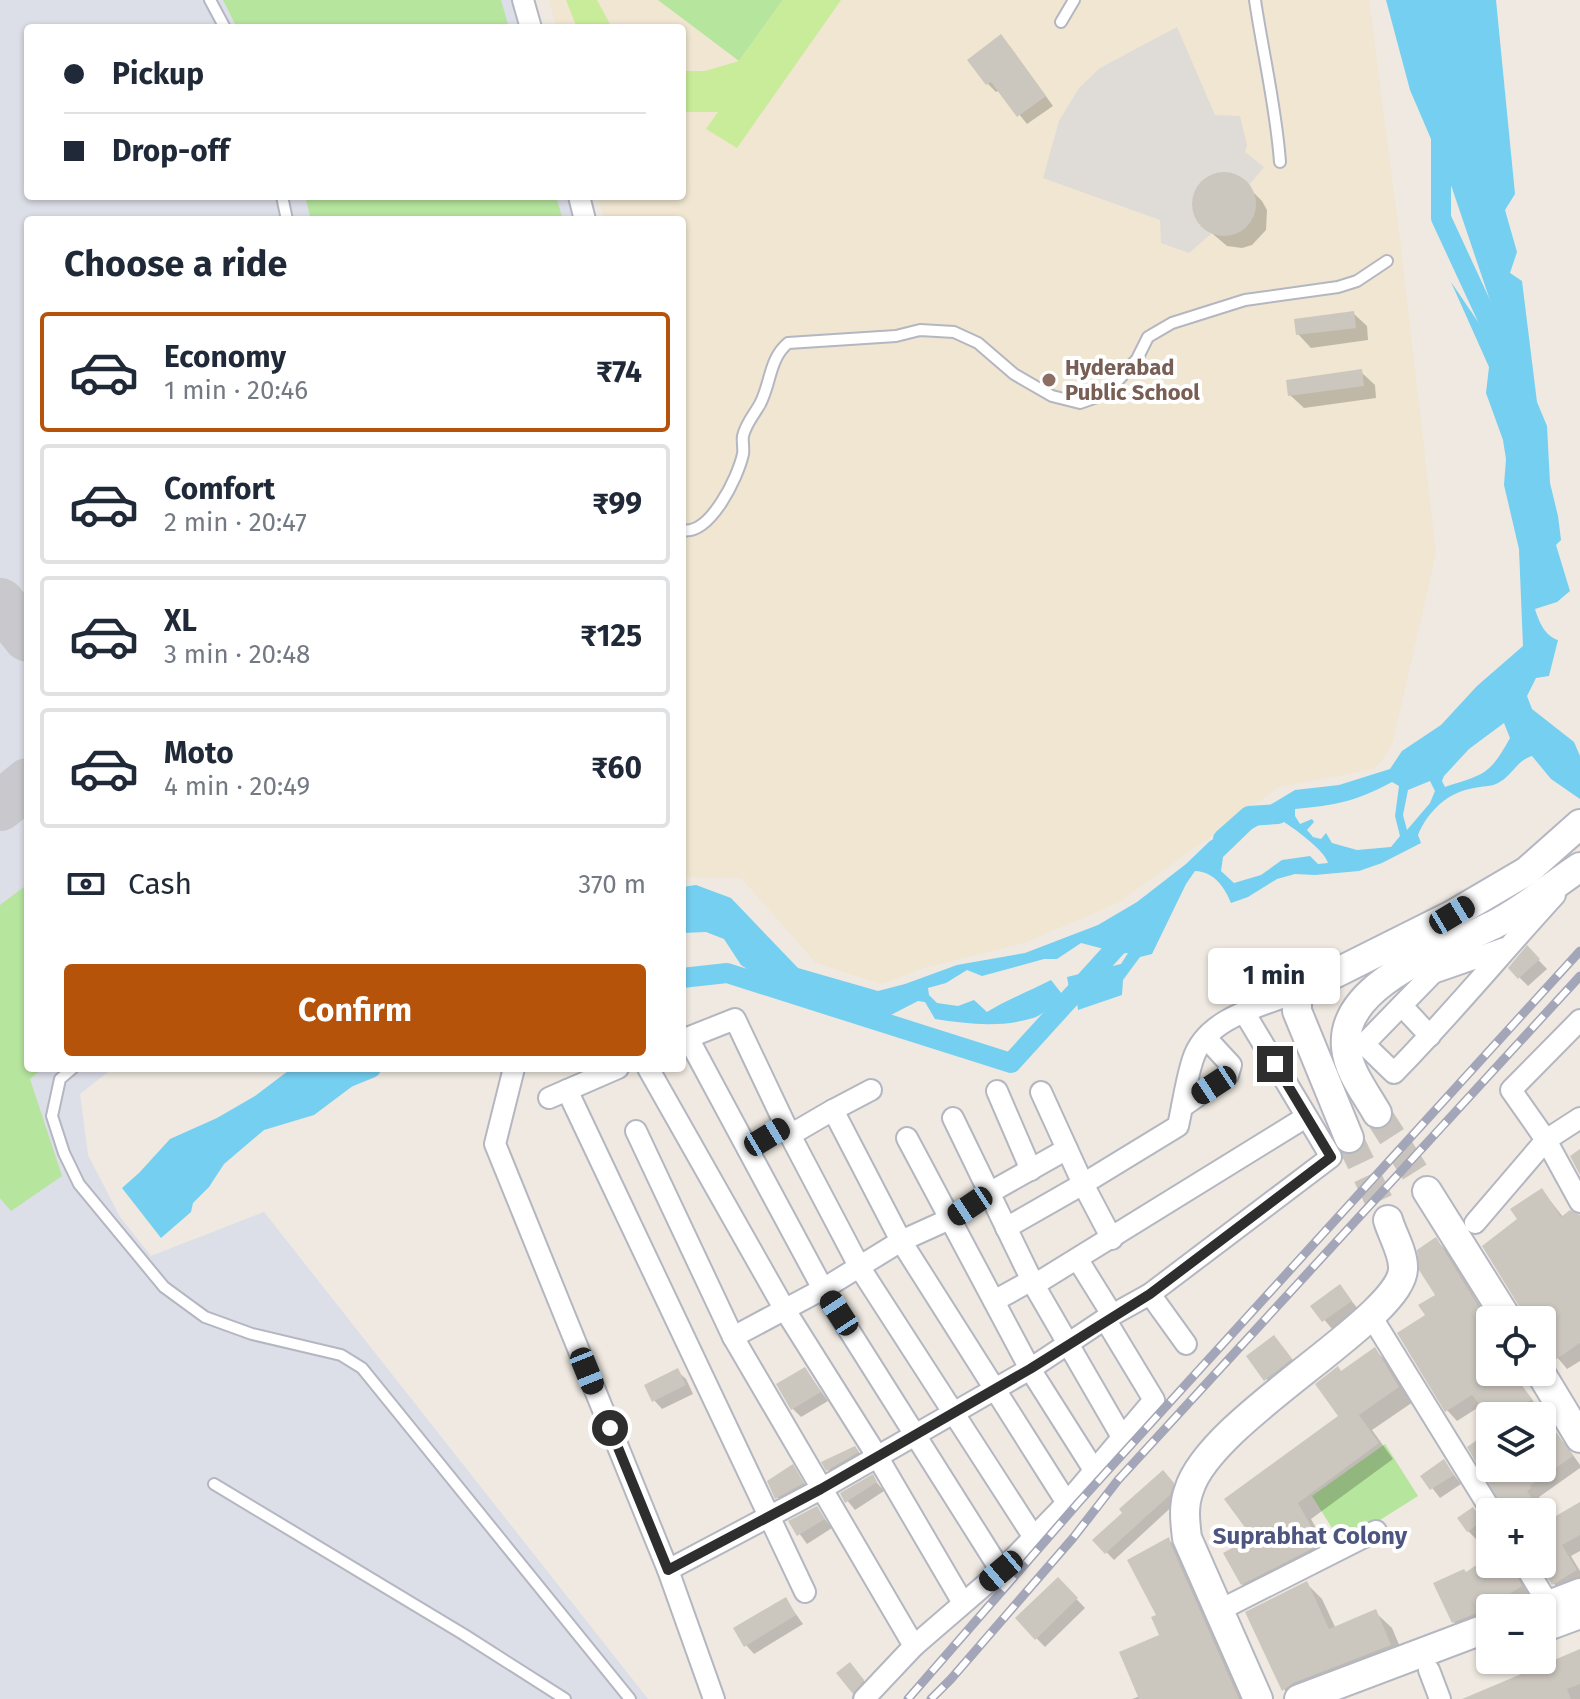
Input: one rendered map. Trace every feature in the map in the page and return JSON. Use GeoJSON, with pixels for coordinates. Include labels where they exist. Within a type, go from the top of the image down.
{"type":"FeatureCollection","features":[{"type":"Feature","properties":{"kind":"street"},"geometry":{"type":"LineString","coordinates":[[523,0],[530,24]]}},
{"type":"Feature","properties":{"kind":"street"},"geometry":{"type":"LineString","coordinates":[[1006,1228],[1178,1126],[1194,1055],[1212,1030],[1244,1012],[1300,991],[1452,915],[1527,871],[1575,828]]}},
{"type":"Feature","properties":{"kind":"street"},"geometry":{"type":"LineString","coordinates":[[1505,948],[1433,973],[1364,1044],[1394,1073],[1580,868]]}},
{"type":"Feature","properties":{"kind":"street"},"geometry":{"type":"LineString","coordinates":[[1377,1113],[1350,1067],[1345,1044],[1351,1017],[1363,998],[1384,981],[1502,920],[1580,868]]}},
{"type":"Feature","properties":{"kind":"street"},"geometry":{"type":"LineString","coordinates":[[1300,991],[1297,1011],[1349,1138]]}},
{"type":"Feature","properties":{"kind":"street"},"geometry":{"type":"LineString","coordinates":[[1402,1006],[1430,1036]]}},
{"type":"Feature","properties":{"kind":"street"},"geometry":{"type":"LineString","coordinates":[[668,1570],[821,1489],[1030,1369],[1105,1319],[1150,1294],[1331,1157],[1244,1012]]}},
{"type":"Feature","properties":{"kind":"street"},"geometry":{"type":"LineString","coordinates":[[686,1039],[735,1019],[788,1130],[860,1268],[1033,1536]]}},
{"type":"Feature","properties":{"kind":"street"},"geometry":{"type":"LineString","coordinates":[[1580,1020],[1511,1090],[1546,1140],[1580,1202]]}},
{"type":"Feature","properties":{"kind":"street"},"geometry":{"type":"LineString","coordinates":[[1182,1107],[1228,1075],[1231,1065],[1206,1038]]}},
{"type":"Feature","properties":{"kind":"street"},"geometry":{"type":"LineString","coordinates":[[686,1041],[823,1289],[1001,1571]]}},
{"type":"Feature","properties":{"kind":"street"},"geometry":{"type":"LineString","coordinates":[[513,1072],[495,1144],[668,1570],[714,1699]]}},
{"type":"Feature","properties":{"kind":"street"},"geometry":{"type":"LineString","coordinates":[[609,1072],[558,1094],[805,1592]]}},
{"type":"Feature","properties":{"kind":"street"},"geometry":{"type":"LineString","coordinates":[[650,1072],[785,1310],[877,1456],[963,1603]]}},
{"type":"Feature","properties":{"kind":"street"},"geometry":{"type":"LineString","coordinates":[[748,1149],[871,1090]]}},
{"type":"Feature","properties":{"kind":"street"},"geometry":{"type":"LineString","coordinates":[[997,1091],[1031,1170]]}},
{"type":"Feature","properties":{"kind":"street"},"geometry":{"type":"LineString","coordinates":[[1041,1092],[1112,1239]]}},
{"type":"Feature","properties":{"kind":"street"},"geometry":{"type":"LineString","coordinates":[[833,1110],[901,1241],[1067,1503]]}},
{"type":"Feature","properties":{"kind":"street"},"geometry":{"type":"LineString","coordinates":[[994,1301],[1078,1260],[1306,1117]]}},
{"type":"Feature","properties":{"kind":"street"},"geometry":{"type":"LineString","coordinates":[[953,1118],[1033,1283],[1122,1437]]}},
{"type":"Feature","properties":{"kind":"street"},"geometry":{"type":"LineString","coordinates":[[1475,1223],[1546,1140],[1580,1118]]}},
{"type":"Feature","properties":{"kind":"street"},"geometry":{"type":"LineString","coordinates":[[636,1131],[733,1337],[914,1646]]}},
{"type":"Feature","properties":{"kind":"street"},"geometry":{"type":"LineString","coordinates":[[907,1138],[1030,1369],[1094,1470]]}},
{"type":"Feature","properties":{"kind":"street"},"geometry":{"type":"LineString","coordinates":[[733,1337],[860,1268],[901,1241],[952,1218],[989,1193],[1067,1149]]}},
{"type":"Feature","properties":{"kind":"street"},"geometry":{"type":"LineString","coordinates":[[1427,1191],[1500,1306]]}},
{"type":"Feature","properties":{"kind":"street"},"geometry":{"type":"LineString","coordinates":[[1258,1699],[1187,1538],[1184,1512],[1189,1488],[1203,1461],[1245,1418],[1371,1316],[1401,1281],[1404,1266],[1388,1220]]}},
{"type":"Feature","properties":{"kind":"street"},"geometry":{"type":"LineString","coordinates":[[1078,1260],[1111,1313],[1105,1319]]}},
{"type":"Feature","properties":{"kind":"street"},"geometry":{"type":"LineString","coordinates":[[1150,1294],[1186,1344]]}},
{"type":"Feature","properties":{"kind":"street"},"geometry":{"type":"LineString","coordinates":[[1371,1316],[1483,1498]]}},
{"type":"Feature","properties":{"kind":"street"},"geometry":{"type":"LineString","coordinates":[[864,1699],[914,1646],[1001,1571],[1067,1503],[1154,1400],[1105,1319]]}},
{"type":"Feature","properties":{"kind":"street"},"geometry":{"type":"LineString","coordinates":[[1548,1386],[1580,1438]]}},
{"type":"Feature","properties":{"kind":"street"},"geometry":{"type":"LineString","coordinates":[[1218,1611],[1376,1531]]}},
{"type":"Feature","properties":{"kind":"street"},"geometry":{"type":"LineString","coordinates":[[1556,1607],[1580,1593]]}},
{"type":"Feature","properties":{"kind":"street"},"geometry":{"type":"LineString","coordinates":[[1556,1614],[1580,1614]]}},
{"type":"Feature","properties":{"kind":"street"},"geometry":{"type":"LineString","coordinates":[[1299,1699],[1476,1632]]}},
{"type":"Feature","properties":{"kind":"street"},"geometry":{"type":"LineString","coordinates":[[1347,1699],[1476,1652]]}},
{"type":"Feature","properties":{"kind":"street"},"geometry":{"type":"LineString","coordinates":[[1429,1670],[1440,1699]]}},
{"type":"Feature","properties":{"kind":"lane"},"geometry":{"type":"LineString","coordinates":[[210,0],[223,24]]}},
{"type":"Feature","properties":{"kind":"lane"},"geometry":{"type":"LineString","coordinates":[[1061,22],[1074,0]]}},
{"type":"Feature","properties":{"kind":"lane"},"geometry":{"type":"LineString","coordinates":[[1255,0],[1267,81],[1277,123],[1280,162]]}},
{"type":"Feature","properties":{"kind":"lane"},"geometry":{"type":"LineString","coordinates":[[686,531],[703,526],[732,484],[741,460],[743,435],[750,416],[761,403],[778,352],[788,343],[896,336],[920,330],[954,332],[978,343],[1014,374],[1052,396],[1080,403],[1106,394],[1137,359],[1148,337],[1172,323],[1245,300],[1338,287],[1357,281],[1387,261]]}},
{"type":"Feature","properties":{"kind":"lane"},"geometry":{"type":"LineString","coordinates":[[68,1072],[60,1079],[52,1116],[64,1153],[79,1184],[164,1287],[205,1317],[252,1334],[341,1355],[362,1368],[630,1699]]}},
{"type":"Feature","properties":{"kind":"lane"},"geometry":{"type":"LineString","coordinates":[[214,1484],[565,1699]]}},
{"type":"Feature","properties":{"kind":"shaded area"},"geometry":{"type":"Polygon","coordinates":[[[0,0],[513,0],[520,24],[24,24],[24,200],[569,200],[573,216],[24,216],[24,1072],[108,1072],[80,1094],[88,1155],[120,1217],[151,1256],[264,1212],[648,1699],[0,1699],[0,0]]]}},
{"type":"Feature","properties":{"kind":"shaded area","name":"Hyderabad Public School"},"geometry":{"type":"Polygon","coordinates":[[[549,0],[1369,0],[1436,553],[1393,741],[1385,757],[1374,769],[1279,787],[1118,903],[1024,943],[924,968],[882,984],[816,963],[741,878],[686,877],[686,216],[603,216],[599,200],[686,200],[686,24],[555,24],[549,0]]]}},
{"type":"Feature","properties":{"kind":"shaded area"},"geometry":{"type":"Polygon","coordinates":[[[1177,27],[1215,115],[1240,116],[1247,145],[1245,152],[1264,167],[1249,185],[1241,177],[1220,173],[1200,183],[1192,203],[1194,214],[1199,224],[1212,233],[1189,253],[1161,243],[1160,220],[1043,178],[1059,121],[1079,88],[1100,68],[1177,27]]]}},
{"type":"Feature","properties":{"kind":"green space"},"geometry":{"type":"Polygon","coordinates":[[[223,0],[501,0],[508,24],[235,24],[223,0]]]}},
{"type":"Feature","properties":{"kind":"green space"},"geometry":{"type":"Polygon","coordinates":[[[566,0],[597,0],[610,24],[575,24],[566,0]]]}},
{"type":"Feature","properties":{"kind":"green space"},"geometry":{"type":"Polygon","coordinates":[[[658,0],[783,0],[739,61],[658,0]]]}},
{"type":"Feature","properties":{"kind":"green space"},"geometry":{"type":"Polygon","coordinates":[[[783,0],[841,0],[737,148],[706,129],[718,112],[686,112],[686,71],[705,71],[739,61],[783,0]]]}},
{"type":"Feature","properties":{"kind":"green space"},"geometry":{"type":"Polygon","coordinates":[[[306,200],[557,200],[562,216],[310,216],[306,200]]]}},
{"type":"Feature","properties":{"kind":"green space"},"geometry":{"type":"Polygon","coordinates":[[[24,887],[24,1072],[38,1072],[30,1079],[62,1176],[11,1211],[0,1198],[0,905],[24,887]]]}},
{"type":"Feature","properties":{"kind":"green space"},"geometry":{"type":"Polygon","coordinates":[[[1385,1444],[1418,1496],[1342,1544],[1312,1496],[1385,1444]]]}},
{"type":"Feature","properties":{"kind":"water"},"geometry":{"type":"Polygon","coordinates":[[[1386,0],[1496,0],[1515,194],[1505,210],[1517,252],[1510,273],[1522,281],[1537,402],[1547,426],[1550,483],[1561,540],[1556,545],[1570,591],[1557,602],[1535,609],[1546,632],[1558,640],[1549,676],[1536,678],[1527,696],[1532,709],[1574,742],[1580,756],[1580,799],[1551,779],[1532,756],[1498,783],[1465,790],[1447,798],[1422,826],[1418,835],[1421,843],[1359,871],[1295,874],[1277,879],[1248,897],[1231,903],[1218,881],[1208,874],[1195,871],[1152,954],[1140,957],[1123,980],[1122,995],[1078,1010],[1077,1002],[1069,1001],[1063,1011],[1054,1003],[1036,1017],[1009,1023],[972,1024],[935,1019],[925,1002],[918,1001],[885,1018],[810,990],[759,977],[741,965],[724,939],[706,932],[686,933],[686,886],[696,885],[731,898],[798,968],[878,991],[957,965],[1025,953],[1098,925],[1137,902],[1210,841],[1295,790],[1339,785],[1390,769],[1402,751],[1441,725],[1477,686],[1523,646],[1519,549],[1504,485],[1506,459],[1503,440],[1486,393],[1489,367],[1451,282],[1487,335],[1498,324],[1452,188],[1410,90],[1386,0]],[[1504,723],[1469,749],[1444,776],[1442,781],[1445,787],[1477,776],[1490,767],[1510,738],[1504,723]],[[1430,781],[1408,790],[1403,815],[1407,830],[1430,803],[1435,791],[1430,781]],[[1392,782],[1345,802],[1295,809],[1295,816],[1300,824],[1312,819],[1314,822],[1307,830],[1313,837],[1321,839],[1326,833],[1332,843],[1357,850],[1391,847],[1400,836],[1395,816],[1399,786],[1392,782]],[[1273,816],[1265,818],[1223,857],[1221,871],[1234,883],[1261,875],[1282,860],[1310,856],[1318,864],[1328,863],[1313,844],[1287,824],[1273,816]],[[1081,943],[1057,959],[1044,959],[982,976],[967,970],[946,983],[928,988],[929,995],[937,1003],[958,1006],[974,1000],[987,1012],[1051,980],[1062,994],[1069,988],[1067,977],[1121,964],[1128,953],[1115,954],[1081,943]]]}},
{"type":"Feature","properties":{"kind":"water"},"geometry":{"type":"Polygon","coordinates":[[[287,1072],[359,1072],[358,1082],[314,1115],[264,1130],[224,1164],[209,1187],[193,1203],[191,1212],[161,1238],[122,1188],[170,1139],[217,1118],[255,1096],[287,1072]]]}},
{"type":"Feature","properties":{"kind":"building"},"geometry":{"type":"Polygon","coordinates":[[[1001,34],[1046,96],[1017,117],[991,82],[986,85],[967,60],[1001,34]]]}},
{"type":"Feature","properties":{"kind":"building"},"geometry":{"type":"Polygon","coordinates":[[[1224,172],[1242,178],[1250,186],[1256,204],[1250,222],[1242,230],[1224,236],[1206,230],[1198,222],[1192,204],[1198,186],[1206,178],[1224,172]]]}},
{"type":"Feature","properties":{"kind":"building"},"geometry":{"type":"Polygon","coordinates":[[[1354,311],[1356,328],[1296,335],[1294,319],[1354,311]]]}},
{"type":"Feature","properties":{"kind":"building"},"geometry":{"type":"Polygon","coordinates":[[[1362,369],[1364,386],[1288,396],[1286,380],[1362,369]]]}},
{"type":"Feature","properties":{"kind":"building"},"geometry":{"type":"Polygon","coordinates":[[[1527,945],[1540,959],[1518,979],[1508,968],[1527,945]]]}},
{"type":"Feature","properties":{"kind":"building"},"geometry":{"type":"Polygon","coordinates":[[[1580,1149],[1580,1175],[1570,1156],[1580,1149]]]}},
{"type":"Feature","properties":{"kind":"building"},"geometry":{"type":"Polygon","coordinates":[[[1542,1188],[1561,1217],[1570,1210],[1580,1215],[1580,1343],[1556,1359],[1556,1306],[1519,1306],[1482,1246],[1517,1219],[1510,1209],[1542,1188]]]}},
{"type":"Feature","properties":{"kind":"building"},"geometry":{"type":"Polygon","coordinates":[[[1436,1237],[1478,1306],[1476,1386],[1522,1386],[1532,1399],[1528,1402],[1477,1402],[1472,1395],[1445,1412],[1397,1333],[1425,1315],[1418,1305],[1435,1295],[1419,1270],[1417,1250],[1436,1237]]]}},
{"type":"Feature","properties":{"kind":"building"},"geometry":{"type":"Polygon","coordinates":[[[1340,1284],[1352,1301],[1322,1322],[1310,1306],[1340,1284]]]}},
{"type":"Feature","properties":{"kind":"building"},"geometry":{"type":"Polygon","coordinates":[[[1274,1335],[1292,1359],[1264,1381],[1246,1356],[1274,1335]]]}},
{"type":"Feature","properties":{"kind":"building"},"geometry":{"type":"Polygon","coordinates":[[[1375,1347],[1399,1387],[1359,1415],[1379,1443],[1298,1503],[1321,1544],[1241,1585],[1223,1553],[1252,1537],[1224,1499],[1338,1416],[1315,1384],[1338,1366],[1341,1371],[1375,1347]]]}},
{"type":"Feature","properties":{"kind":"building"},"geometry":{"type":"Polygon","coordinates":[[[805,1367],[821,1392],[791,1410],[776,1384],[805,1367]]]}},
{"type":"Feature","properties":{"kind":"building"},"geometry":{"type":"Polygon","coordinates":[[[678,1368],[686,1385],[652,1402],[644,1385],[678,1368]]]}},
{"type":"Feature","properties":{"kind":"building"},"geometry":{"type":"Polygon","coordinates":[[[1556,1432],[1573,1456],[1556,1468],[1556,1432]]]}},
{"type":"Feature","properties":{"kind":"building"},"geometry":{"type":"Polygon","coordinates":[[[1476,1441],[1476,1462],[1467,1447],[1476,1441]]]}},
{"type":"Feature","properties":{"kind":"building"},"geometry":{"type":"Polygon","coordinates":[[[855,1446],[859,1452],[826,1471],[821,1462],[855,1446]]]}},
{"type":"Feature","properties":{"kind":"building"},"geometry":{"type":"Polygon","coordinates":[[[1444,1459],[1454,1475],[1430,1490],[1420,1476],[1444,1459]]]}},
{"type":"Feature","properties":{"kind":"building"},"geometry":{"type":"Polygon","coordinates":[[[793,1464],[804,1483],[775,1499],[767,1481],[793,1464]]]}},
{"type":"Feature","properties":{"kind":"building"},"geometry":{"type":"Polygon","coordinates":[[[1163,1470],[1174,1483],[1170,1495],[1105,1554],[1092,1540],[1122,1513],[1119,1509],[1163,1470]]]}},
{"type":"Feature","properties":{"kind":"building"},"geometry":{"type":"Polygon","coordinates":[[[873,1474],[877,1482],[845,1503],[840,1493],[873,1474]]]}},
{"type":"Feature","properties":{"kind":"building"},"geometry":{"type":"Polygon","coordinates":[[[1487,1482],[1536,1482],[1527,1491],[1532,1498],[1497,1498],[1487,1482]]]}},
{"type":"Feature","properties":{"kind":"building"},"geometry":{"type":"Polygon","coordinates":[[[1580,1502],[1580,1535],[1562,1545],[1577,1570],[1552,1585],[1548,1578],[1556,1578],[1556,1516],[1580,1502]]]}},
{"type":"Feature","properties":{"kind":"building"},"geometry":{"type":"Polygon","coordinates":[[[817,1506],[825,1519],[797,1536],[788,1521],[817,1506]]]}},
{"type":"Feature","properties":{"kind":"building"},"geometry":{"type":"Polygon","coordinates":[[[1473,1507],[1476,1526],[1467,1532],[1457,1518],[1473,1507]]]}},
{"type":"Feature","properties":{"kind":"building"},"geometry":{"type":"Polygon","coordinates":[[[1169,1537],[1239,1699],[1139,1699],[1119,1652],[1159,1635],[1151,1617],[1156,1615],[1127,1560],[1169,1537]]]}},
{"type":"Feature","properties":{"kind":"building"},"geometry":{"type":"Polygon","coordinates":[[[1476,1565],[1476,1578],[1518,1578],[1522,1586],[1509,1594],[1476,1594],[1476,1613],[1452,1623],[1433,1583],[1464,1569],[1466,1572],[1476,1565]]]}},
{"type":"Feature","properties":{"kind":"building"},"geometry":{"type":"Polygon","coordinates":[[[1058,1577],[1078,1598],[1035,1640],[1015,1618],[1058,1577]]]}},
{"type":"Feature","properties":{"kind":"building"},"geometry":{"type":"Polygon","coordinates":[[[1307,1581],[1329,1629],[1376,1609],[1391,1645],[1293,1683],[1282,1691],[1245,1612],[1307,1581]]]}},
{"type":"Feature","properties":{"kind":"building"},"geometry":{"type":"Polygon","coordinates":[[[786,1597],[796,1615],[744,1647],[733,1628],[786,1597]]]}},
{"type":"Feature","properties":{"kind":"building"},"geometry":{"type":"Polygon","coordinates":[[[1580,1649],[1580,1684],[1567,1689],[1571,1699],[1462,1699],[1521,1674],[1556,1674],[1556,1659],[1580,1649]]]}},
{"type":"Feature","properties":{"kind":"building"},"geometry":{"type":"Polygon","coordinates":[[[850,1662],[864,1680],[853,1694],[836,1673],[850,1662]]]}},
{"type":"Feature","properties":{"kind":"waterway"},"geometry":{"type":"LineString","coordinates":[[1441,136],[1441,218],[1504,354]]}},
{"type":"Feature","properties":{"kind":"waterway"},"geometry":{"type":"LineString","coordinates":[[1223,839],[1249,816],[1278,814]]}},
{"type":"Feature","properties":{"kind":"waterway"},"geometry":{"type":"LineString","coordinates":[[686,978],[727,973],[1011,1063],[1130,932]]}},
{"type":"Feature","properties":{"kind":"waterway"},"geometry":{"type":"LineString","coordinates":[[334,1083],[361,1072]]}},
{"type":"Feature","properties":{"kind":"taxiway"},"geometry":{"type":"LineString","coordinates":[[0,603],[24,632]]}},
{"type":"Feature","properties":{"kind":"taxiway"},"geometry":{"type":"LineString","coordinates":[[0,806],[24,786]]}},
{"type":"Feature","properties":{"kind":"tunnel"},"geometry":{"type":"LineString","coordinates":[[1377,1113],[1427,1191]]}},
{"type":"Feature","properties":{"kind":"tunnel"},"geometry":{"type":"LineString","coordinates":[[1349,1138],[1388,1220]]}},
{"type":"Feature","properties":{"kind":"railway"},"geometry":{"type":"LineString","coordinates":[[908,1699],[1079,1502],[1580,951]]}},
{"type":"Feature","properties":{"kind":"railway"},"geometry":{"type":"LineString","coordinates":[[931,1699],[1073,1538],[1118,1480],[1580,976]]}},
{"type":"Feature","properties":{"kind":"place","name":"Hyderabad Public School"},"geometry":{"type":"Point","coordinates":[1049,380]}},
{"type":"Feature","properties":{"kind":"district","name":"Suprabhat Colony"},"geometry":{"type":"Point","coordinates":[1310,1536]}},
{"type":"Feature","properties":{"kind":"route"},"geometry":{"type":"LineString","coordinates":[[610,1428],[668,1570],[821,1489],[1030,1369],[1105,1319],[1150,1294],[1331,1157],[1275,1064]]}}]}
